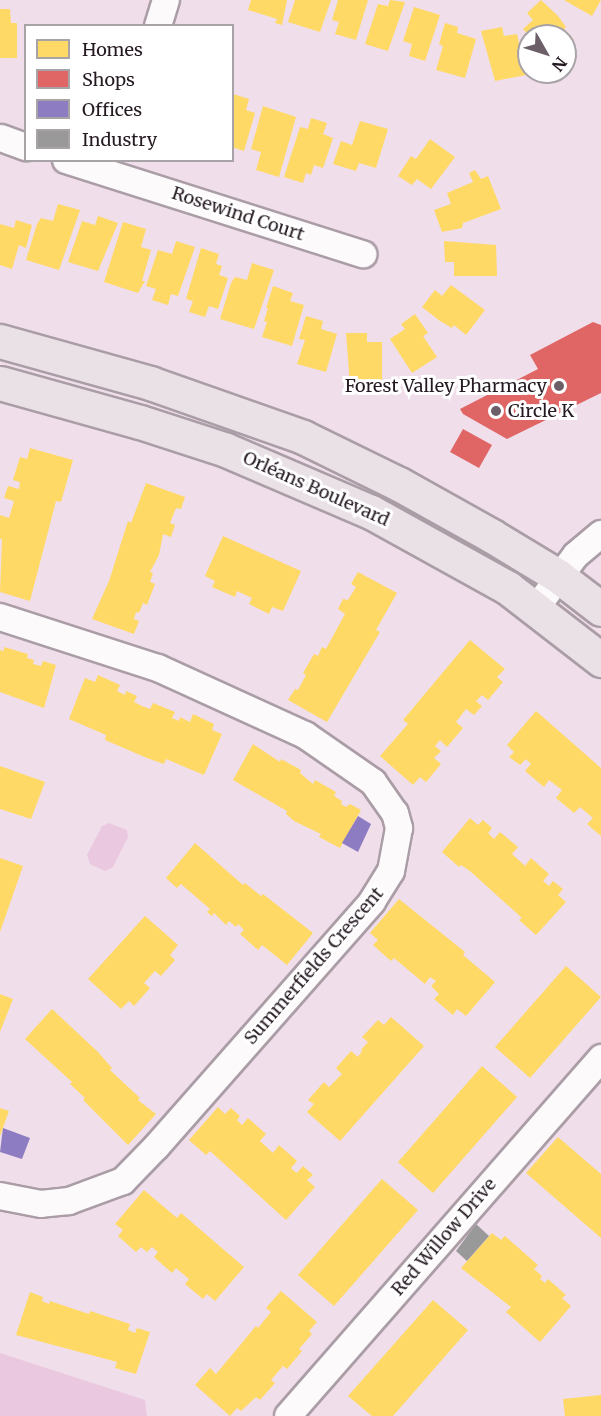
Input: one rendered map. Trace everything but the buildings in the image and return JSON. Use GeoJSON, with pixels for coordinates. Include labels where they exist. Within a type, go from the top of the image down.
{"type":"FeatureCollection","features":[{"type":"Feature","properties":{"kind":"main road","name":"Orléans Boulevard"},"geometry":{"type":"LineString","coordinates":[[0,341],[160,386],[303,437],[399,484],[558,576],[601,609]]}},
{"type":"Feature","properties":{"kind":"main road","name":"Orléans Boulevard"},"geometry":{"type":"LineString","coordinates":[[0,382],[140,422],[260,463],[408,530],[488,576],[536,608],[601,660]]}},
{"type":"Feature","properties":{"kind":"street"},"geometry":{"type":"LineString","coordinates":[[159,24],[166,0]]}},
{"type":"Feature","properties":{"kind":"street"},"geometry":{"type":"LineString","coordinates":[[1,138],[24,146]]}},
{"type":"Feature","properties":{"kind":"street","name":"Rosewind Court"},"geometry":{"type":"LineString","coordinates":[[80,162],[114,167],[363,254]]}},
{"type":"Feature","properties":{"kind":"street"},"geometry":{"type":"LineString","coordinates":[[536,608],[576,555],[601,534]]}},
{"type":"Feature","properties":{"kind":"street","name":"Summerfields Crescent"},"geometry":{"type":"LineString","coordinates":[[0,617],[159,668],[305,735],[373,782],[395,813],[399,828],[391,871],[372,902],[157,1146],[123,1181],[110,1188],[69,1201],[41,1204],[0,1196]]}},
{"type":"Feature","properties":{"kind":"street","name":"Red Willow Drive"},"geometry":{"type":"LineString","coordinates":[[288,1416],[601,1058]]}},
{"type":"Feature","properties":{"kind":"shaded area"},"geometry":{"type":"Polygon","coordinates":[[[109,823],[127,830],[128,837],[113,867],[105,871],[90,864],[87,855],[102,826],[109,823]]]}},
{"type":"Feature","properties":{"kind":"shaded area"},"geometry":{"type":"Polygon","coordinates":[[[0,1353],[145,1400],[147,1416],[0,1416],[0,1353]]]}},
{"type":"Feature","properties":{"kind":"place","name":"Forest Valley Pharmacy"},"geometry":{"type":"Point","coordinates":[559,386]}},
{"type":"Feature","properties":{"kind":"place","name":"Circle K"},"geometry":{"type":"Point","coordinates":[496,411]}}]}
